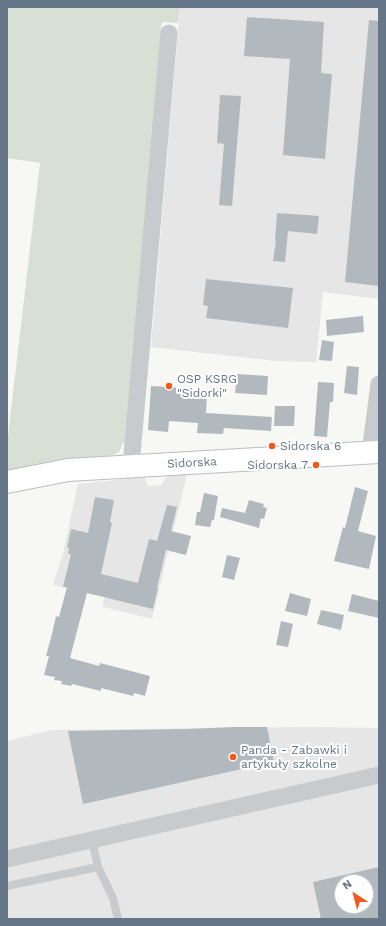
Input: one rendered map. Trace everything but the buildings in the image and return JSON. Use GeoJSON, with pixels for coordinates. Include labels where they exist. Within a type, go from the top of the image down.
{"type":"FeatureCollection","features":[{"type":"Feature","properties":{"kind":"street"},"geometry":{"type":"LineString","coordinates":[[131,466],[169,33]]}},
{"type":"Feature","properties":{"kind":"street"},"geometry":{"type":"LineString","coordinates":[[374,452],[379,384]]}},
{"type":"Feature","properties":{"kind":"street","name":"Sidorska"},"geometry":{"type":"LineString","coordinates":[[7,482],[68,470],[374,452]]}},
{"type":"Feature","properties":{"kind":"street"},"geometry":{"type":"LineString","coordinates":[[7,859],[87,838],[379,775]]}},
{"type":"Feature","properties":{"kind":"lane"},"geometry":{"type":"LineString","coordinates":[[87,838],[98,867],[114,898],[118,919]]}},
{"type":"Feature","properties":{"kind":"lane"},"geometry":{"type":"LineString","coordinates":[[7,886],[98,867]]}},
{"type":"Feature","properties":{"kind":"shaded area"},"geometry":{"type":"Polygon","coordinates":[[[7,7],[180,7],[178,23],[162,22],[138,327],[126,443],[123,443],[119,452],[109,457],[7,470],[7,444],[40,163],[7,158],[7,7]]]}},
{"type":"Feature","properties":{"kind":"shaded area"},"geometry":{"type":"Polygon","coordinates":[[[180,7],[379,7],[379,299],[323,292],[316,362],[277,361],[151,347],[180,7]]]}},
{"type":"Feature","properties":{"kind":"shaded area"},"geometry":{"type":"Polygon","coordinates":[[[187,474],[152,619],[103,607],[104,597],[53,585],[63,553],[78,484],[144,477],[148,486],[161,485],[169,475],[187,474]]]}},
{"type":"Feature","properties":{"kind":"shaded area"},"geometry":{"type":"Polygon","coordinates":[[[312,727],[379,728],[379,919],[7,919],[7,741],[51,730],[312,727]]]}},
{"type":"Feature","properties":{"kind":"place","name":"OSP KSRG \"Sidorki\""},"geometry":{"type":"Point","coordinates":[169,386]}},
{"type":"Feature","properties":{"kind":"place","name":"Sidorska 6"},"geometry":{"type":"Point","coordinates":[272,446]}},
{"type":"Feature","properties":{"kind":"place","name":"Sidorska 7"},"geometry":{"type":"Point","coordinates":[316,465]}},
{"type":"Feature","properties":{"kind":"place","name":"Panda - Zabawki i artykuły szkolne"},"geometry":{"type":"Point","coordinates":[233,757]}}]}
